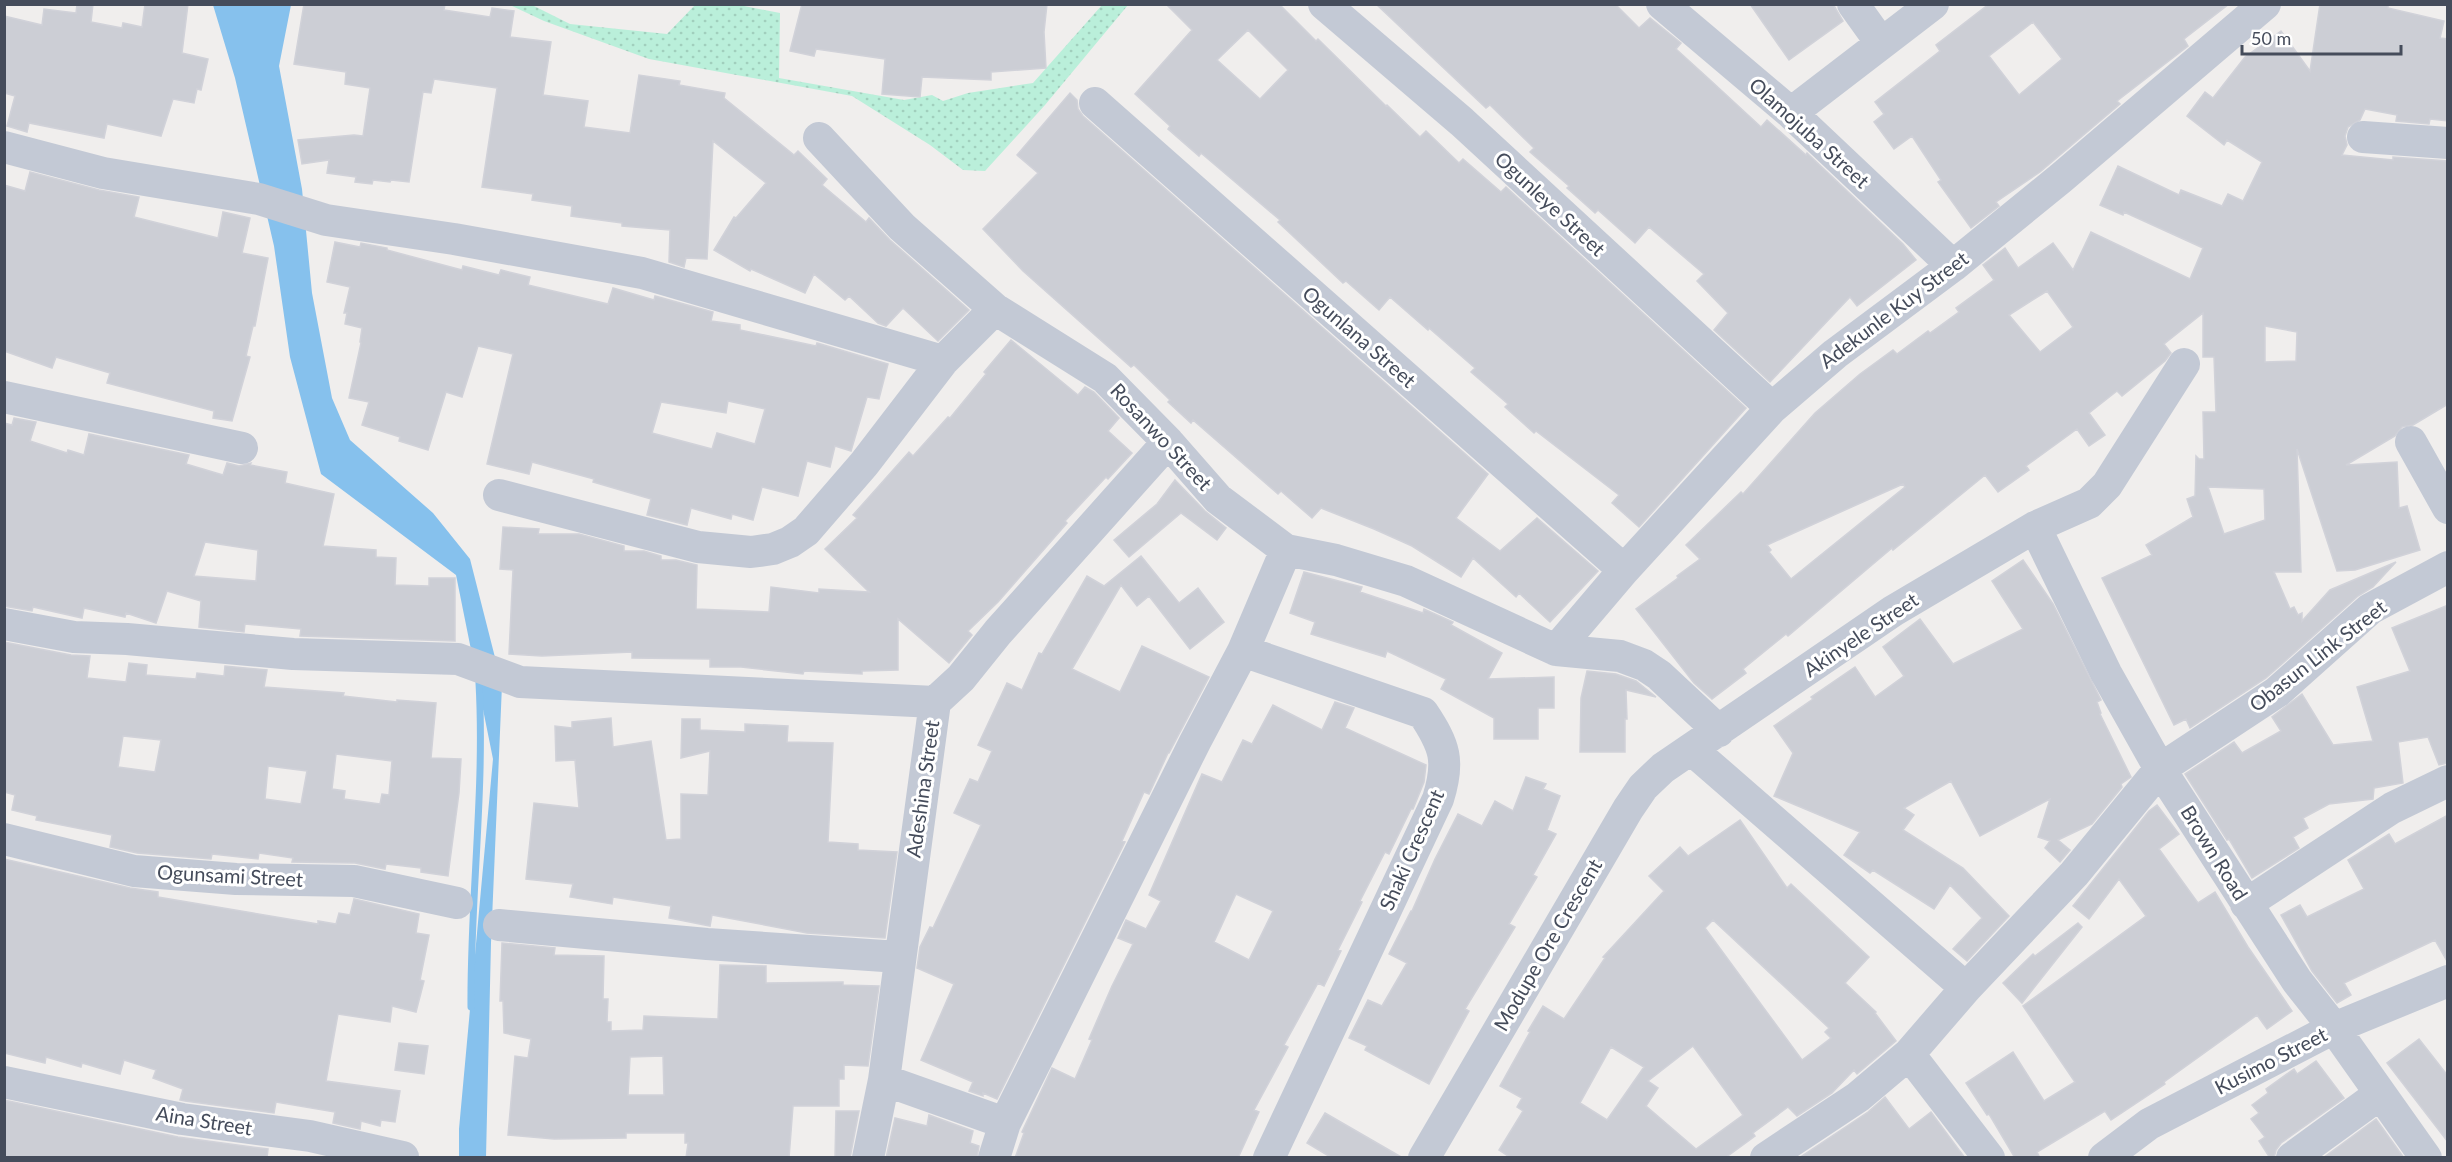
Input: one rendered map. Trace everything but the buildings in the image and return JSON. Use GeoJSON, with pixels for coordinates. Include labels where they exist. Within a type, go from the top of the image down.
{"type":"FeatureCollection","features":[{"type":"Feature","properties":{"kind":"street","name":"Ogunleye Street"},"geometry":{"type":"LineString","coordinates":[[1324,4],[1462,122],[1772,408]]}},
{"type":"Feature","properties":{"kind":"street","name":"Olamojuba Street"},"geometry":{"type":"LineString","coordinates":[[1662,4],[1791,113],[1953,266]]}},
{"type":"Feature","properties":{"kind":"street"},"geometry":{"type":"LineString","coordinates":[[1853,4],[1881,43]]}},
{"type":"Feature","properties":{"kind":"street"},"geometry":{"type":"LineString","coordinates":[[1791,113],[1933,4]]}},
{"type":"Feature","properties":{"kind":"street","name":"Adekunle Kuy Street"},"geometry":{"type":"LineString","coordinates":[[1556,650],[1624,570],[1772,408],[1835,354],[1953,266],[2061,178],[2265,4]]}},
{"type":"Feature","properties":{"kind":"street","name":"Ogunlana Street"},"geometry":{"type":"LineString","coordinates":[[1095,103],[1624,570]]}},
{"type":"Feature","properties":{"kind":"street"},"geometry":{"type":"LineString","coordinates":[[2363,137],[2448,143]]}},
{"type":"Feature","properties":{"kind":"street","name":"Rosanwo Street"},"geometry":{"type":"LineString","coordinates":[[819,138],[902,227],[995,309],[1106,378],[1168,442],[1218,499],[1286,550],[1336,560],[1406,581],[1556,650],[1620,656],[1644,665],[1659,675],[1719,732]]}},
{"type":"Feature","properties":{"kind":"street"},"geometry":{"type":"LineString","coordinates":[[4,147],[103,173],[259,199],[326,220],[465,241],[642,273],[943,361]]}},
{"type":"Feature","properties":{"kind":"street"},"geometry":{"type":"LineString","coordinates":[[500,495],[698,548],[751,552],[773,549],[790,542],[806,531],[864,464],[943,361],[995,309]]}},
{"type":"Feature","properties":{"kind":"street","name":"Akinyele Street"},"geometry":{"type":"LineString","coordinates":[[1691,749],[1893,611],[2035,527],[2089,503],[2107,485],[2184,364]]}},
{"type":"Feature","properties":{"kind":"street"},"geometry":{"type":"LineString","coordinates":[[4,397],[242,448]]}},
{"type":"Feature","properties":{"kind":"street","name":"Adeshina Street"},"geometry":{"type":"LineString","coordinates":[[868,1158],[884,1080],[935,702],[961,678],[998,632],[1168,442]]}},
{"type":"Feature","properties":{"kind":"street"},"geometry":{"type":"LineString","coordinates":[[2411,442],[2448,508]]}},
{"type":"Feature","properties":{"kind":"street","name":"Brown Road"},"geometry":{"type":"LineString","coordinates":[[2035,527],[2106,673],[2160,769],[2297,981],[2334,1028],[2426,1158]]}},
{"type":"Feature","properties":{"kind":"street"},"geometry":{"type":"LineString","coordinates":[[994,1158],[1005,1123],[1195,742],[1243,651],[1286,550]]}},
{"type":"Feature","properties":{"kind":"street","name":"Obasun Link Street"},"geometry":{"type":"LineString","coordinates":[[1766,1158],[1858,1097],[1909,1054],[1966,988],[2074,874],[2160,769],[2277,692],[2370,609],[2448,567]]}},
{"type":"Feature","properties":{"kind":"street"},"geometry":{"type":"LineString","coordinates":[[4,624],[74,637],[127,639],[293,654],[458,659],[520,682],[935,702]]}},
{"type":"Feature","properties":{"kind":"street","name":"Shaki Crescent"},"geometry":{"type":"LineString","coordinates":[[1243,651],[1424,713],[1436,731],[1445,758],[1445,776],[1438,799],[1269,1158]]}},
{"type":"Feature","properties":{"kind":"street"},"geometry":{"type":"LineString","coordinates":[[1691,749],[1966,988]]}},
{"type":"Feature","properties":{"kind":"street","name":"Modupe Ore Crescent"},"geometry":{"type":"LineString","coordinates":[[1424,1158],[1628,809],[1643,787],[1663,768],[1691,749]]}},
{"type":"Feature","properties":{"kind":"street"},"geometry":{"type":"LineString","coordinates":[[2246,904],[2392,808],[2448,781]]}},
{"type":"Feature","properties":{"kind":"street","name":"Ogunsami Street"},"geometry":{"type":"LineString","coordinates":[[4,838],[134,871],[236,879],[354,881],[457,903]]}},
{"type":"Feature","properties":{"kind":"street"},"geometry":{"type":"LineString","coordinates":[[499,925],[707,944],[899,957]]}},
{"type":"Feature","properties":{"kind":"street","name":"Kusimo Street"},"geometry":{"type":"LineString","coordinates":[[2104,1158],[2149,1124],[2334,1028],[2448,981]]}},
{"type":"Feature","properties":{"kind":"street"},"geometry":{"type":"LineString","coordinates":[[1909,1054],[1989,1158]]}},
{"type":"Feature","properties":{"kind":"street"},"geometry":{"type":"LineString","coordinates":[[884,1080],[1005,1123]]}},
{"type":"Feature","properties":{"kind":"street","name":"Aina Street"},"geometry":{"type":"LineString","coordinates":[[4,1082],[310,1147],[403,1157]]}},
{"type":"Feature","properties":{"kind":"street"},"geometry":{"type":"LineString","coordinates":[[2292,1158],[2380,1094]]}},
{"type":"Feature","properties":{"kind":"green space"},"geometry":{"type":"Polygon","coordinates":[[[510,5],[532,5],[570,24],[667,34],[695,5],[739,5],[780,13],[779,78],[904,100],[932,95],[943,101],[968,93],[1033,83],[1102,5],[1128,5],[1045,105],[985,171],[963,170],[930,145],[852,96],[649,59],[544,21],[510,5]]]}},
{"type":"Feature","properties":{"kind":"water"},"geometry":{"type":"Polygon","coordinates":[[[213,5],[291,5],[279,66],[302,189],[312,293],[332,398],[350,440],[433,513],[470,559],[502,685],[491,943],[486,1157],[459,1157],[459,1129],[493,759],[456,575],[321,474],[290,357],[274,246],[235,78],[213,5]]]}},
{"type":"Feature","properties":{"kind":"waterway"},"geometry":{"type":"LineString","coordinates":[[471,1007],[480,764],[479,683]]}}]}
